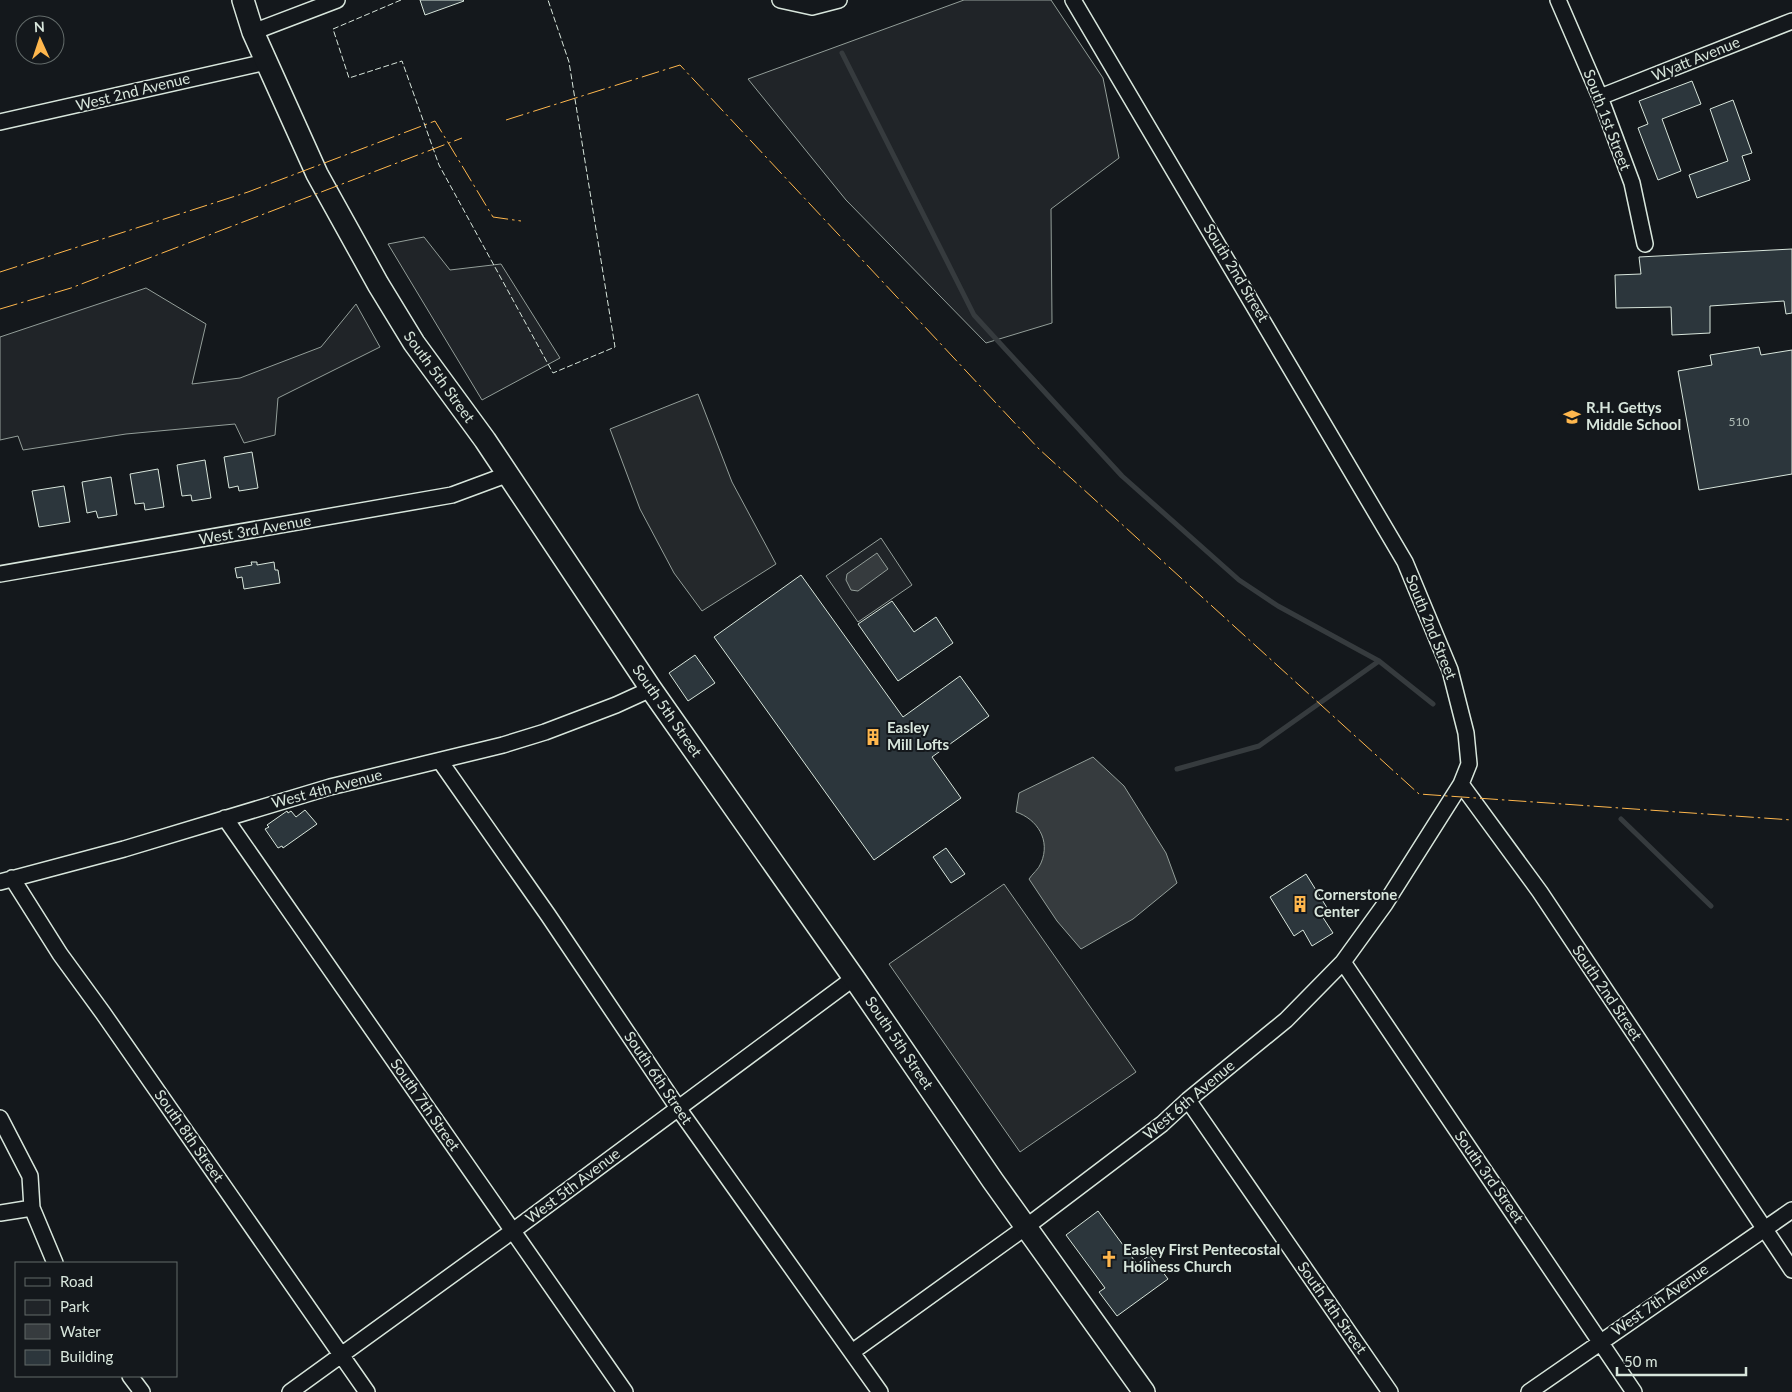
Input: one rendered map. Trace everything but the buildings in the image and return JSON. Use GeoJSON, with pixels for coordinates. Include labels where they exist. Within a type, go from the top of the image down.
{"type":"FeatureCollection","features":[{"type":"Feature","properties":{"kind":"street","name":"South 5th Street"},"geometry":{"type":"LineString","coordinates":[[243,0],[253,32],[318,174],[378,284],[414,343],[485,440],[506,475],[651,689],[1026,1227],[1144,1392]]}},
{"type":"Feature","properties":{"kind":"street"},"geometry":{"type":"LineString","coordinates":[[253,32],[337,0]]}},
{"type":"Feature","properties":{"kind":"street"},"geometry":{"type":"LineString","coordinates":[[780,0],[812,7],[839,0]]}},
{"type":"Feature","properties":{"kind":"street","name":"South 2nd Street"},"geometry":{"type":"LineString","coordinates":[[1073,0],[1405,562],[1450,670],[1466,733],[1470,764],[1461,784],[1540,892],[1792,1270]]}},
{"type":"Feature","properties":{"kind":"street","name":"South 1st Street"},"geometry":{"type":"LineString","coordinates":[[1558,0],[1600,98],[1632,183],[1645,244]]}},
{"type":"Feature","properties":{"kind":"street","name":"Wyatt Avenue"},"geometry":{"type":"LineString","coordinates":[[1600,98],[1792,21]]}},
{"type":"Feature","properties":{"kind":"street","name":"West 2nd Avenue"},"geometry":{"type":"LineString","coordinates":[[0,122],[266,62]]}},
{"type":"Feature","properties":{"kind":"street","name":"West 3rd Avenue"},"geometry":{"type":"LineString","coordinates":[[0,574],[452,495],[506,475]]}},
{"type":"Feature","properties":{"kind":"street","name":"West 4th Avenue"},"geometry":{"type":"LineString","coordinates":[[6,880],[124,849],[330,787],[440,761],[545,732],[616,705],[651,689]]}},
{"type":"Feature","properties":{"kind":"street","name":"South 6th Street"},"geometry":{"type":"LineString","coordinates":[[440,761],[548,915],[678,1108],[880,1392]]}},
{"type":"Feature","properties":{"kind":"street","name":"West 6th Avenue"},"geometry":{"type":"LineString","coordinates":[[852,1352],[1026,1227],[1162,1124],[1188,1100],[1286,1020],[1343,962],[1385,904],[1461,784]]}},
{"type":"Feature","properties":{"kind":"street","name":"South 7th Street"},"geometry":{"type":"LineString","coordinates":[[225,818],[514,1230],[625,1392]]}},
{"type":"Feature","properties":{"kind":"street","name":"South 8th Street"},"geometry":{"type":"LineString","coordinates":[[6,880],[104,1013],[368,1392]]}},
{"type":"Feature","properties":{"kind":"street","name":"South 3rd Street"},"geometry":{"type":"LineString","coordinates":[[1343,962],[1634,1392]]}},
{"type":"Feature","properties":{"kind":"street","name":"West 5th Avenue"},"geometry":{"type":"LineString","coordinates":[[290,1392],[514,1230],[854,978]]}},
{"type":"Feature","properties":{"kind":"street","name":"South 4th Street"},"geometry":{"type":"LineString","coordinates":[[1188,1100],[1390,1392]]}},
{"type":"Feature","properties":{"kind":"street"},"geometry":{"type":"LineString","coordinates":[[0,1118],[30,1176],[32,1208],[56,1262]]}},
{"type":"Feature","properties":{"kind":"street"},"geometry":{"type":"LineString","coordinates":[[0,1213],[32,1208]]}},
{"type":"Feature","properties":{"kind":"street","name":"West 7th Avenue"},"geometry":{"type":"LineString","coordinates":[[1529,1392],[1792,1210]]}},
{"type":"Feature","properties":{"kind":"street"},"geometry":{"type":"LineString","coordinates":[[131,1377],[142,1392]]}},
{"type":"Feature","properties":{"kind":"green space"},"geometry":{"type":"Polygon","coordinates":[[[964,0],[1051,0],[1103,78],[1119,158],[1051,209],[1052,323],[986,343],[846,200],[748,79],[964,0]]]}},
{"type":"Feature","properties":{"kind":"green space"},"geometry":{"type":"Polygon","coordinates":[[[424,237],[450,270],[501,264],[560,358],[482,400],[388,244],[424,237]]]}},
{"type":"Feature","properties":{"kind":"green space"},"geometry":{"type":"Polygon","coordinates":[[[146,288],[206,324],[192,384],[240,378],[321,347],[356,304],[380,347],[278,398],[275,435],[244,443],[235,424],[126,434],[23,450],[18,436],[0,440],[0,337],[146,288]]]}},
{"type":"Feature","properties":{"kind":"green space"},"geometry":{"type":"Polygon","coordinates":[[[881,538],[912,585],[858,622],[826,576],[881,538]]]}},
{"type":"Feature","properties":{"kind":"shaded area"},"geometry":{"type":"Polygon","coordinates":[[[698,394],[732,482],[776,564],[702,611],[674,573],[640,509],[610,429],[698,394]]]}},
{"type":"Feature","properties":{"kind":"shaded area"},"geometry":{"type":"Polygon","coordinates":[[[1004,884],[1136,1072],[1020,1152],[889,964],[1004,884]]]}},
{"type":"Feature","properties":{"kind":"water"},"geometry":{"type":"Polygon","coordinates":[[[877,553],[888,569],[858,591],[851,590],[846,580],[847,574],[877,553]]]}},
{"type":"Feature","properties":{"kind":"water"},"geometry":{"type":"Polygon","coordinates":[[[1093,757],[1124,786],[1166,853],[1177,883],[1133,919],[1081,949],[1057,921],[1029,879],[1041,863],[1044,854],[1043,839],[1036,825],[1024,815],[1016,812],[1019,793],[1093,757]]]}},
{"type":"Feature","properties":{"kind":"waterway"},"geometry":{"type":"LineString","coordinates":[[842,53],[974,315],[1122,476],[1239,580],[1278,606],[1379,661],[1433,704]]}},
{"type":"Feature","properties":{"kind":"waterway"},"geometry":{"type":"LineString","coordinates":[[1177,769],[1259,746],[1379,661]]}},
{"type":"Feature","properties":{"kind":"waterway"},"geometry":{"type":"LineString","coordinates":[[1621,819],[1711,906]]}},
{"type":"Feature","properties":{"kind":"fence"},"geometry":{"type":"LineString","coordinates":[[401,0],[333,29],[349,78],[402,61],[439,165],[553,373],[615,347],[569,62],[548,0]]}},
{"type":"Feature","properties":{"kind":"power"},"geometry":{"type":"LineString","coordinates":[[506,120],[680,65],[1039,449],[1419,794],[1792,820]]}},
{"type":"Feature","properties":{"kind":"power"},"geometry":{"type":"LineString","coordinates":[[0,272],[248,192],[435,121],[493,217],[521,221]]}},
{"type":"Feature","properties":{"kind":"power"},"geometry":{"type":"LineString","coordinates":[[0,309],[71,288],[462,138]]}},
{"type":"Feature","properties":{"kind":"place","name":"R.H. Gettys Middle School"},"geometry":{"type":"Point","coordinates":[1572,417]}},
{"type":"Feature","properties":{"kind":"place","name":"Easley Mill Lofts"},"geometry":{"type":"Point","coordinates":[873,737]}},
{"type":"Feature","properties":{"kind":"place","name":"Cornerstone Center"},"geometry":{"type":"Point","coordinates":[1300,904]}},
{"type":"Feature","properties":{"kind":"place","name":"Easley First Pentecostal Holiness Church"},"geometry":{"type":"Point","coordinates":[1109,1259]}}]}
